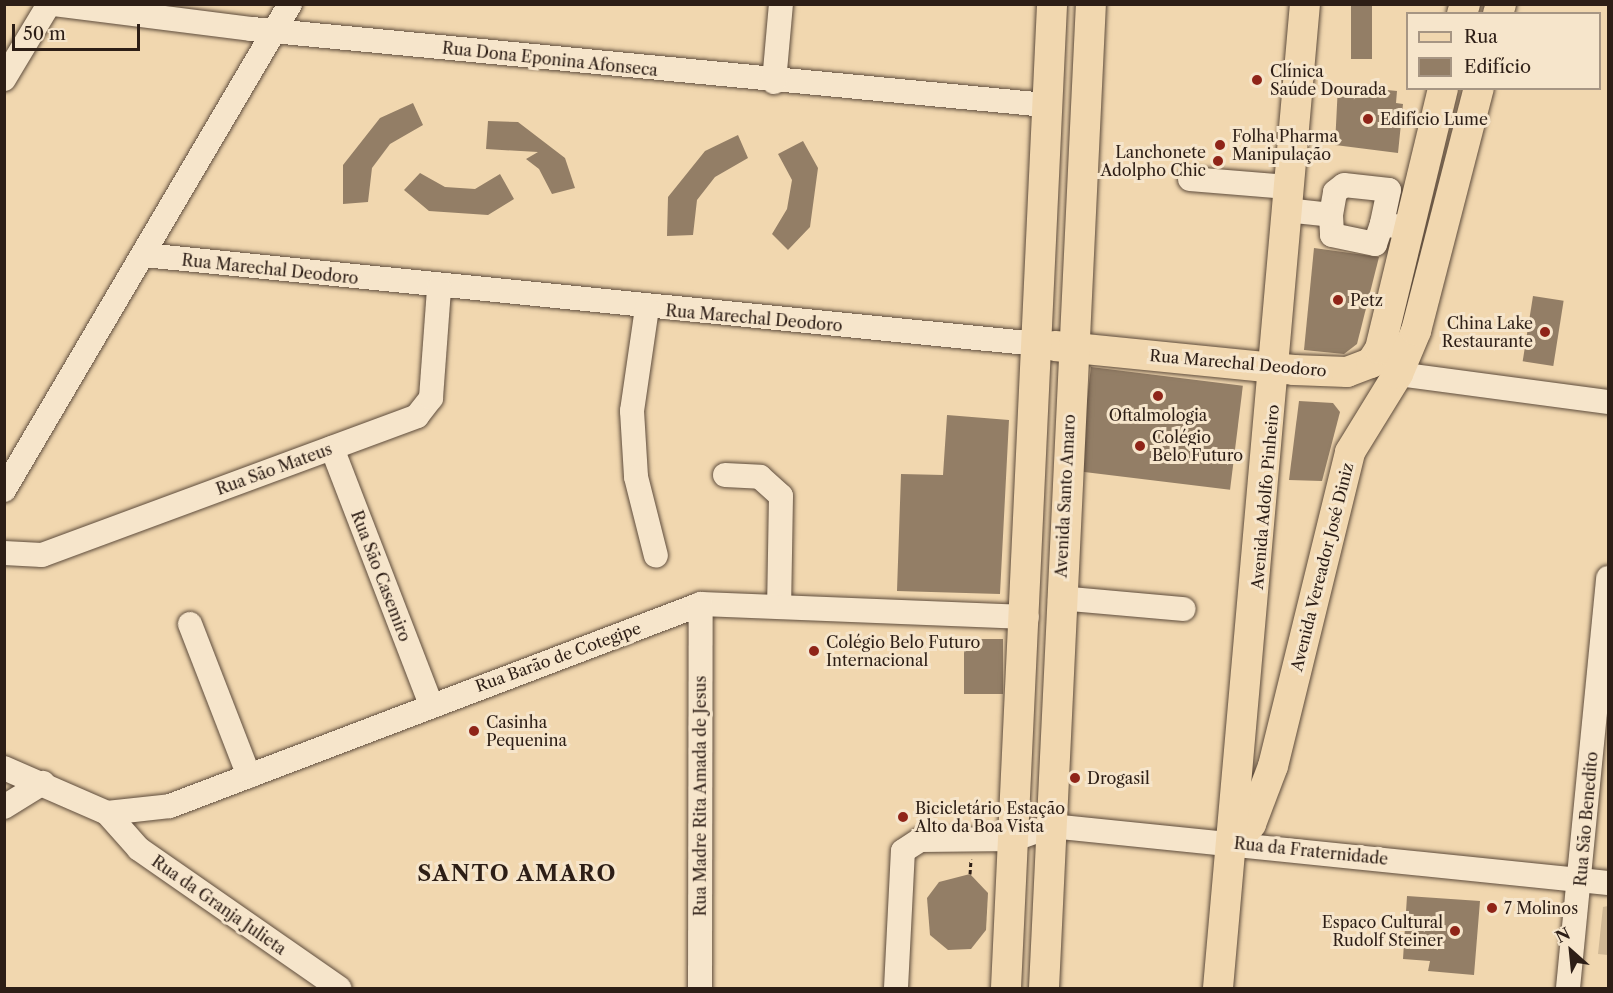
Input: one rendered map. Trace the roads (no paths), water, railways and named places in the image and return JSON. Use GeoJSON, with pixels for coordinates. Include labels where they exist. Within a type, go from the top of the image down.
{"type":"FeatureCollection","features":[{"type":"Feature","properties":{"kind":"main road","name":"Avenida Santo Amaro"},"geometry":{"type":"LineString","coordinates":[[1006,988],[1027,617],[1046,105],[1052,4]]}},
{"type":"Feature","properties":{"kind":"main road","name":"Avenida Santo Amaro"},"geometry":{"type":"LineString","coordinates":[[1044,988],[1060,598],[1091,4]]}},
{"type":"Feature","properties":{"kind":"main road","name":"Avenida Adolfo Pinheiro"},"geometry":{"type":"LineString","coordinates":[[1218,988],[1234,843],[1305,4]]}},
{"type":"Feature","properties":{"kind":"main road"},"geometry":{"type":"LineString","coordinates":[[1395,226],[1442,90]]}},
{"type":"Feature","properties":{"kind":"main road","name":"Avenida Vereador José Diniz"},"geometry":{"type":"LineString","coordinates":[[1234,843],[1251,824],[1273,766],[1350,452],[1398,374],[1420,320],[1478,90]]}},
{"type":"Feature","properties":{"kind":"main road","name":"Rua Marechal Deodoro"},"geometry":{"type":"LineString","coordinates":[[1037,344],[1275,368],[1347,372],[1364,367],[1380,349],[1395,226]]}},
{"type":"Feature","properties":{"kind":"street"},"geometry":{"type":"LineString","coordinates":[[4,79],[49,4]]}},
{"type":"Feature","properties":{"kind":"street","name":"Rua Dona Eponina Afonseca"},"geometry":{"type":"LineString","coordinates":[[54,4],[274,31],[774,82],[1046,105]]}},
{"type":"Feature","properties":{"kind":"street"},"geometry":{"type":"LineString","coordinates":[[4,490],[290,4]]}},
{"type":"Feature","properties":{"kind":"street"},"geometry":{"type":"LineString","coordinates":[[774,82],[781,4]]}},
{"type":"Feature","properties":{"kind":"street"},"geometry":{"type":"LineString","coordinates":[[1190,179],[1287,199],[1331,215]]}},
{"type":"Feature","properties":{"kind":"street"},"geometry":{"type":"LineString","coordinates":[[1344,185],[1389,190],[1395,226],[1379,243],[1337,238],[1330,230],[1331,215],[1335,192],[1344,185]]}},
{"type":"Feature","properties":{"kind":"street","name":"Rua Marechal Deodoro"},"geometry":{"type":"LineString","coordinates":[[144,255],[439,288],[1037,344]]}},
{"type":"Feature","properties":{"kind":"street","name":"Rua São Mateus"},"geometry":{"type":"LineString","coordinates":[[4,552],[42,555],[417,416],[428,404],[439,288]]}},
{"type":"Feature","properties":{"kind":"street"},"geometry":{"type":"LineString","coordinates":[[647,308],[632,411],[636,477],[656,556]]}},
{"type":"Feature","properties":{"kind":"street"},"geometry":{"type":"LineString","coordinates":[[1398,374],[1608,402]]}},
{"type":"Feature","properties":{"kind":"street","name":"Rua São Casemiro"},"geometry":{"type":"LineString","coordinates":[[332,448],[430,704]]}},
{"type":"Feature","properties":{"kind":"street"},"geometry":{"type":"LineString","coordinates":[[725,475],[760,477],[781,496],[779,606]]}},
{"type":"Feature","properties":{"kind":"street","name":"Rua São Benedito"},"geometry":{"type":"LineString","coordinates":[[1569,988],[1581,881],[1608,578]]}},
{"type":"Feature","properties":{"kind":"street"},"geometry":{"type":"LineString","coordinates":[[1060,598],[1184,609]]}},
{"type":"Feature","properties":{"kind":"street","name":"Rua Barão de Cotegipe"},"geometry":{"type":"LineString","coordinates":[[107,813],[154,811],[430,704],[701,604],[1027,617]]}},
{"type":"Feature","properties":{"kind":"street","name":"Rua Madre Rita Amada de Jesus"},"geometry":{"type":"LineString","coordinates":[[700,988],[701,604]]}},
{"type":"Feature","properties":{"kind":"street"},"geometry":{"type":"LineString","coordinates":[[190,624],[249,776]]}},
{"type":"Feature","properties":{"kind":"street"},"geometry":{"type":"LineString","coordinates":[[4,768],[43,783],[107,813]]}},
{"type":"Feature","properties":{"kind":"street"},"geometry":{"type":"LineString","coordinates":[[4,807],[43,783]]}},
{"type":"Feature","properties":{"kind":"street","name":"Rua da Granja Julieta"},"geometry":{"type":"LineString","coordinates":[[107,813],[139,849],[339,988]]}},
{"type":"Feature","properties":{"kind":"street","name":"Rua da Fraternidade"},"geometry":{"type":"LineString","coordinates":[[896,988],[907,844],[1015,839],[1051,826],[1608,883]]}},
{"type":"Feature","properties":{"kind":"place","name":"Clínica Saúde Dourada"},"geometry":{"type":"Point","coordinates":[1257,80]}},
{"type":"Feature","properties":{"kind":"place","name":"Edifício Lume"},"geometry":{"type":"Point","coordinates":[1368,119]}},
{"type":"Feature","properties":{"kind":"place","name":"Folha Pharma Manipulação"},"geometry":{"type":"Point","coordinates":[1220,145]}},
{"type":"Feature","properties":{"kind":"place","name":"Lanchonete Adolpho Chic"},"geometry":{"type":"Point","coordinates":[1218,161]}},
{"type":"Feature","properties":{"kind":"place","name":"Petz"},"geometry":{"type":"Point","coordinates":[1338,300]}},
{"type":"Feature","properties":{"kind":"place","name":"China Lake Restaurante"},"geometry":{"type":"Point","coordinates":[1545,332]}},
{"type":"Feature","properties":{"kind":"place","name":"Oftalmologia"},"geometry":{"type":"Point","coordinates":[1158,396]}},
{"type":"Feature","properties":{"kind":"place","name":"Colégio Belo Futuro"},"geometry":{"type":"Point","coordinates":[1140,446]}},
{"type":"Feature","properties":{"kind":"place","name":"Colégio Belo Futuro Internacional"},"geometry":{"type":"Point","coordinates":[814,651]}},
{"type":"Feature","properties":{"kind":"place","name":"Casinha Pequenina"},"geometry":{"type":"Point","coordinates":[474,731]}},
{"type":"Feature","properties":{"kind":"place","name":"Drogasil"},"geometry":{"type":"Point","coordinates":[1075,778]}},
{"type":"Feature","properties":{"kind":"place","name":"Bicicletário Estação Alto da Boa Vista"},"geometry":{"type":"Point","coordinates":[903,817]}},
{"type":"Feature","properties":{"kind":"place","name":"7 Molinos"},"geometry":{"type":"Point","coordinates":[1492,908]}},
{"type":"Feature","properties":{"kind":"place","name":"Espaço Cultural Rudolf Steiner"},"geometry":{"type":"Point","coordinates":[1455,931]}},
{"type":"Feature","properties":{"kind":"district","name":"SANTO AMARO"},"geometry":{"type":"Point","coordinates":[517,874]}}]}
